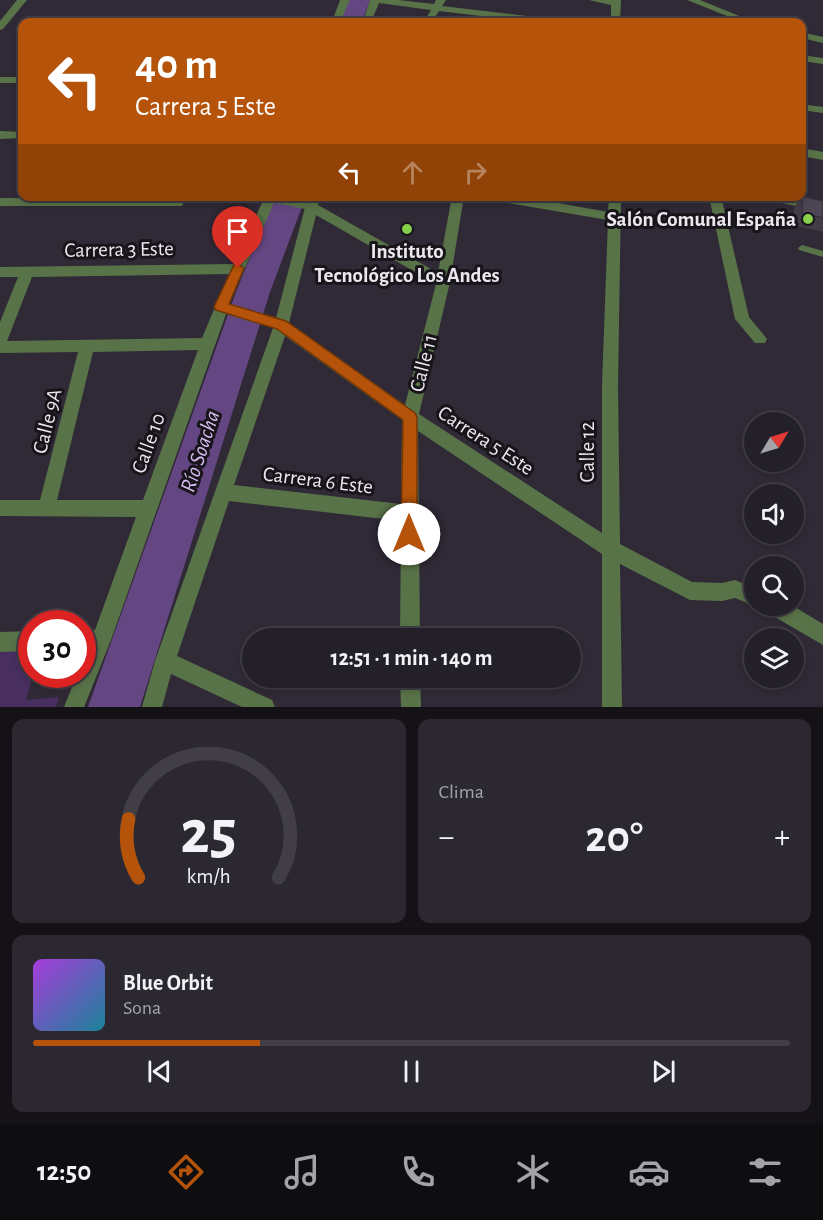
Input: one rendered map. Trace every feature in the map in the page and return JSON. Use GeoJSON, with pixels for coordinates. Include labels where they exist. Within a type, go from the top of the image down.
{"type":"FeatureCollection","features":[{"type":"Feature","properties":{"kind":"street"},"geometry":{"type":"LineString","coordinates":[[0,27],[22,0]]}},
{"type":"Feature","properties":{"kind":"street"},"geometry":{"type":"LineString","coordinates":[[338,18],[345,0]]}},
{"type":"Feature","properties":{"kind":"street"},"geometry":{"type":"LineString","coordinates":[[369,18],[376,0],[438,3],[527,18]]}},
{"type":"Feature","properties":{"kind":"street"},"geometry":{"type":"LineString","coordinates":[[594,0],[616,2],[616,18]]}},
{"type":"Feature","properties":{"kind":"street"},"geometry":{"type":"LineString","coordinates":[[692,0],[739,18]]}},
{"type":"Feature","properties":{"kind":"street"},"geometry":{"type":"LineString","coordinates":[[430,18],[438,3]]}},
{"type":"Feature","properties":{"kind":"street"},"geometry":{"type":"LineString","coordinates":[[0,12],[14,12]]}},
{"type":"Feature","properties":{"kind":"street"},"geometry":{"type":"LineString","coordinates":[[806,36],[823,40]]}},
{"type":"Feature","properties":{"kind":"street"},"geometry":{"type":"LineString","coordinates":[[806,59],[823,61]]}},
{"type":"Feature","properties":{"kind":"street"},"geometry":{"type":"LineString","coordinates":[[0,80],[18,80]]}},
{"type":"Feature","properties":{"kind":"street"},"geometry":{"type":"LineString","coordinates":[[806,108],[823,110]]}},
{"type":"Feature","properties":{"kind":"street"},"geometry":{"type":"LineString","coordinates":[[0,135],[18,135]]}},
{"type":"Feature","properties":{"kind":"street"},"geometry":{"type":"LineString","coordinates":[[806,153],[823,156]]}},
{"type":"Feature","properties":{"kind":"street"},"geometry":{"type":"LineString","coordinates":[[0,202],[18,201]]}},
{"type":"Feature","properties":{"kind":"street","name":"Calle 10"},"geometry":{"type":"LineString","coordinates":[[96,631],[148,509],[221,307],[270,201]]}},
{"type":"Feature","properties":{"kind":"street"},"geometry":{"type":"LineString","coordinates":[[294,201],[310,203],[443,282]]}},
{"type":"Feature","properties":{"kind":"street","name":"Calle 11"},"geometry":{"type":"LineString","coordinates":[[410,628],[410,417],[443,282],[457,201]]}},
{"type":"Feature","properties":{"kind":"street"},"geometry":{"type":"LineString","coordinates":[[520,201],[614,217]]}},
{"type":"Feature","properties":{"kind":"street","name":"Calle 12"},"geometry":{"type":"LineString","coordinates":[[612,707],[609,548],[615,201]]}},
{"type":"Feature","properties":{"kind":"street"},"geometry":{"type":"LineString","coordinates":[[716,201],[742,319],[760,339]]}},
{"type":"Feature","properties":{"kind":"street"},"geometry":{"type":"LineString","coordinates":[[791,201],[823,208]]}},
{"type":"Feature","properties":{"kind":"street"},"geometry":{"type":"LineString","coordinates":[[152,707],[165,661],[281,325],[310,203]]}},
{"type":"Feature","properties":{"kind":"street","name":"Carrera 3 Este"},"geometry":{"type":"LineString","coordinates":[[0,272],[238,268]]}},
{"type":"Feature","properties":{"kind":"street"},"geometry":{"type":"LineString","coordinates":[[0,340],[27,272]]}},
{"type":"Feature","properties":{"kind":"street","name":"Carrera 5 Este"},"geometry":{"type":"LineString","coordinates":[[221,307],[281,325],[410,417],[609,548],[690,591],[722,592],[735,589],[744,593]]}},
{"type":"Feature","properties":{"kind":"street"},"geometry":{"type":"LineString","coordinates":[[0,347],[207,344]]}},
{"type":"Feature","properties":{"kind":"street","name":"Calle 9A"},"geometry":{"type":"LineString","coordinates":[[47,507],[87,345]]}},
{"type":"Feature","properties":{"kind":"street","name":"Carrera 6 Este"},"geometry":{"type":"LineString","coordinates":[[223,492],[409,513]]}},
{"type":"Feature","properties":{"kind":"street"},"geometry":{"type":"LineString","coordinates":[[0,507],[148,509]]}},
{"type":"Feature","properties":{"kind":"street"},"geometry":{"type":"LineString","coordinates":[[791,616],[823,635]]}},
{"type":"Feature","properties":{"kind":"street"},"geometry":{"type":"LineString","coordinates":[[0,642],[18,641]]}},
{"type":"Feature","properties":{"kind":"street"},"geometry":{"type":"LineString","coordinates":[[165,661],[265,707]]}},
{"type":"Feature","properties":{"kind":"street","name":"Calle 10"},"geometry":{"type":"LineString","coordinates":[[74,707],[79,688]]}},
{"type":"Feature","properties":{"kind":"street"},"geometry":{"type":"LineString","coordinates":[[410,688],[411,707]]}},
{"type":"Feature","properties":{"kind":"lane"},"geometry":{"type":"LineString","coordinates":[[802,248],[823,254]]}},
{"type":"Feature","properties":{"kind":"shaded area"},"geometry":{"type":"Polygon","coordinates":[[[351,0],[367,0],[361,18],[343,18],[351,0]]]}},
{"type":"Feature","properties":{"kind":"shaded area"},"geometry":{"type":"Polygon","coordinates":[[[272,201],[302,201],[258,324],[136,707],[92,707],[230,312],[272,201]]]}},
{"type":"Feature","properties":{"kind":"shaded area"},"geometry":{"type":"Polygon","coordinates":[[[18,651],[18,688],[29,688],[26,700],[59,697],[56,707],[0,707],[0,652],[18,651]]]}},
{"type":"Feature","properties":{"kind":"building"},"geometry":{"type":"Polygon","coordinates":[[[806,197],[823,201],[823,218],[802,213],[802,201],[806,201],[806,197]]]}},
{"type":"Feature","properties":{"kind":"waterway","name":"Río Soacha"},"geometry":{"type":"LineString","coordinates":[[351,18],[358,0]]}},
{"type":"Feature","properties":{"kind":"waterway","name":"Río Soacha"},"geometry":{"type":"LineString","coordinates":[[114,707],[253,292],[289,201]]}},
{"type":"Feature","properties":{"kind":"place","name":"Salón Comunal España"},"geometry":{"type":"Point","coordinates":[808,219]}},
{"type":"Feature","properties":{"kind":"place","name":"Instituto Tecnológico Los Andes"},"geometry":{"type":"Point","coordinates":[407,229]}},
{"type":"Feature","properties":{"kind":"route"},"geometry":{"type":"LineString","coordinates":[[238,268],[221,307],[281,325],[410,417],[409,534]]}}]}
